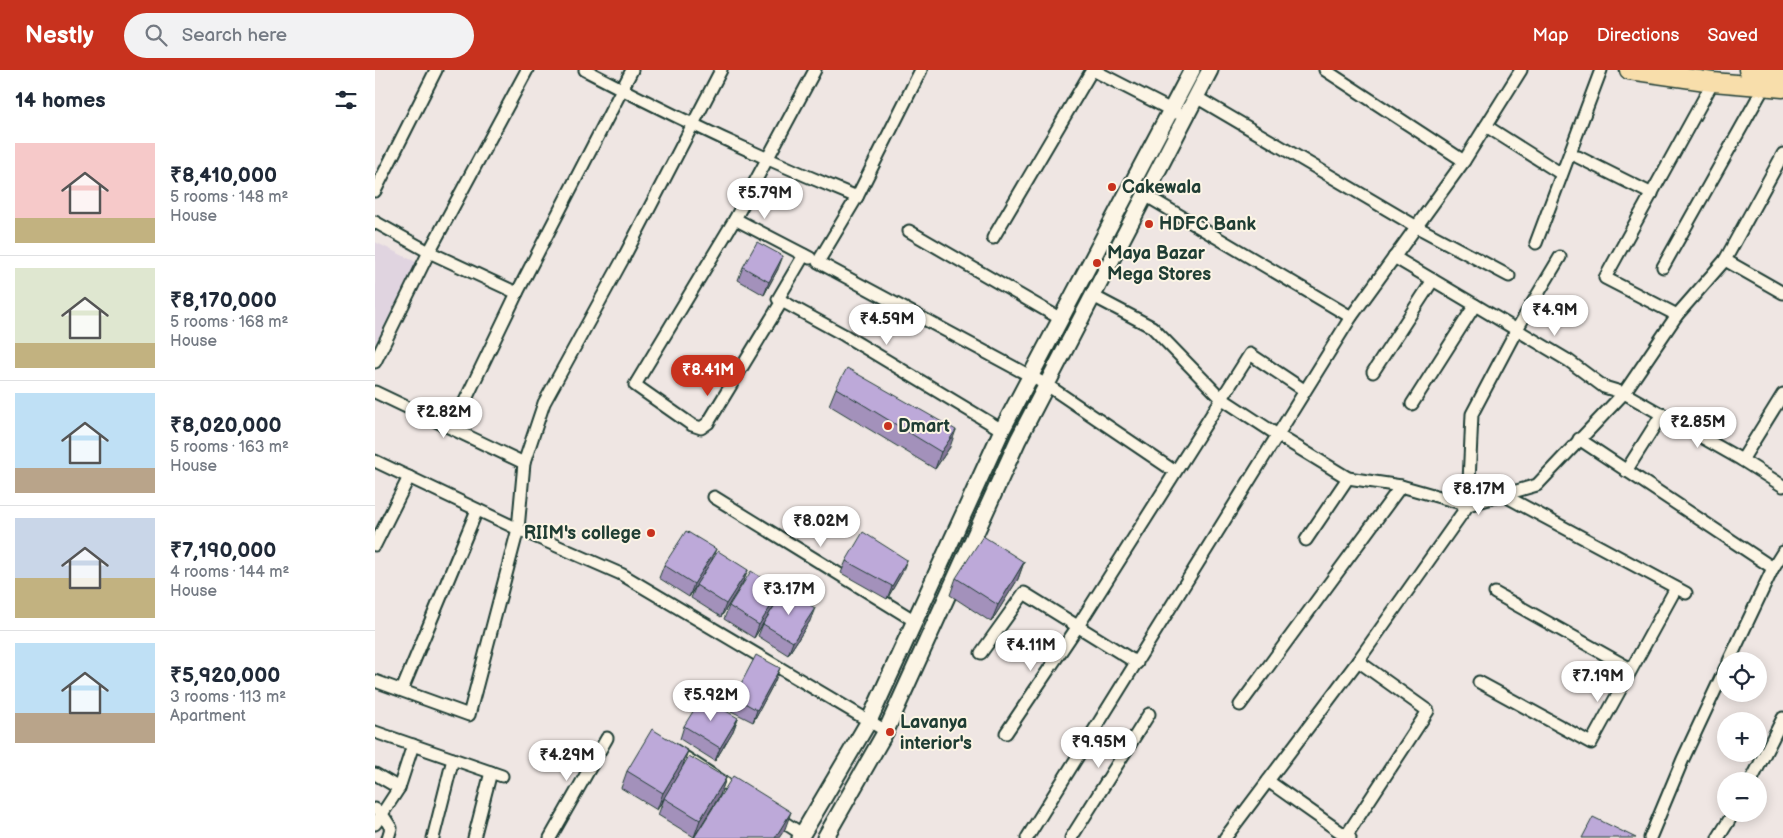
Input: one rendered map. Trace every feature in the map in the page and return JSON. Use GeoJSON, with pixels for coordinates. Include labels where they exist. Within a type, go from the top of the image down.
{"type":"FeatureCollection","features":[{"type":"Feature","properties":{"kind":"main road"},"geometry":{"type":"LineString","coordinates":[[1629,70],[1713,82],[1783,88]]}},
{"type":"Feature","properties":{"kind":"main road"},"geometry":{"type":"LineString","coordinates":[[1748,70],[1783,72]]}},
{"type":"Feature","properties":{"kind":"street"},"geometry":{"type":"LineString","coordinates":[[375,191],[436,70]]}},
{"type":"Feature","properties":{"kind":"street"},"geometry":{"type":"LineString","coordinates":[[375,362],[429,252],[527,70]]}},
{"type":"Feature","properties":{"kind":"street"},"geometry":{"type":"LineString","coordinates":[[585,70],[691,125],[767,161],[857,197]]}},
{"type":"Feature","properties":{"kind":"street"},"geometry":{"type":"LineString","coordinates":[[452,428],[517,293],[632,70]]}},
{"type":"Feature","properties":{"kind":"street"},"geometry":{"type":"LineString","coordinates":[[375,681],[469,715],[518,529],[524,463],[544,403],[623,259],[721,70]]}},
{"type":"Feature","properties":{"kind":"street"},"geometry":{"type":"LineString","coordinates":[[782,301],[708,423],[701,428],[692,425],[635,385],[735,219],[815,70]]}},
{"type":"Feature","properties":{"kind":"street"},"geometry":{"type":"LineString","coordinates":[[818,262],[857,197],[921,70]]}},
{"type":"Feature","properties":{"kind":"street"},"geometry":{"type":"LineString","coordinates":[[762,808],[801,836],[869,721],[1002,430],[1192,70]]}},
{"type":"Feature","properties":{"kind":"street"},"geometry":{"type":"LineString","coordinates":[[825,838],[886,731],[1018,440],[1210,70]]}},
{"type":"Feature","properties":{"kind":"street"},"geometry":{"type":"LineString","coordinates":[[1325,70],[1464,161]]}},
{"type":"Feature","properties":{"kind":"street"},"geometry":{"type":"LineString","coordinates":[[1027,838],[1279,436],[1304,390],[1351,317],[1464,161],[1521,70]]}},
{"type":"Feature","properties":{"kind":"street"},"geometry":{"type":"LineString","coordinates":[[1536,243],[1560,173],[1601,70]]}},
{"type":"Feature","properties":{"kind":"street"},"geometry":{"type":"LineString","coordinates":[[993,238],[1097,71],[1186,117]]}},
{"type":"Feature","properties":{"kind":"street"},"geometry":{"type":"LineString","coordinates":[[1677,315],[1605,278],[1713,82]]}},
{"type":"Feature","properties":{"kind":"street"},"geometry":{"type":"LineString","coordinates":[[1663,267],[1764,87]]}},
{"type":"Feature","properties":{"kind":"street"},"geometry":{"type":"LineString","coordinates":[[1196,97],[1417,227],[1509,276]]}},
{"type":"Feature","properties":{"kind":"street"},"geometry":{"type":"LineString","coordinates":[[1486,126],[1560,173]]}},
{"type":"Feature","properties":{"kind":"street"},"geometry":{"type":"LineString","coordinates":[[1093,296],[1152,327],[1221,398],[1348,478],[1401,486],[1468,505],[1537,486],[1624,393],[1677,315],[1725,260],[1783,154]]}},
{"type":"Feature","properties":{"kind":"street"},"geometry":{"type":"LineString","coordinates":[[1579,157],[1652,194]]}},
{"type":"Feature","properties":{"kind":"street"},"geometry":{"type":"LineString","coordinates":[[1145,195],[1351,317]]}},
{"type":"Feature","properties":{"kind":"street"},"geometry":{"type":"LineString","coordinates":[[735,219],[1047,385],[1174,472]]}},
{"type":"Feature","properties":{"kind":"street"},"geometry":{"type":"LineString","coordinates":[[375,222],[429,252],[517,293]]}},
{"type":"Feature","properties":{"kind":"street"},"geometry":{"type":"LineString","coordinates":[[909,231],[1061,319]]}},
{"type":"Feature","properties":{"kind":"street"},"geometry":{"type":"LineString","coordinates":[[804,255],[777,299],[845,335],[1002,430]]}},
{"type":"Feature","properties":{"kind":"street"},"geometry":{"type":"LineString","coordinates":[[1395,257],[1569,361],[1604,387],[1624,393],[1663,414],[1783,486]]}},
{"type":"Feature","properties":{"kind":"street"},"geometry":{"type":"LineString","coordinates":[[1225,838],[1358,661],[1468,505],[1472,414],[1517,329],[1560,257]]}},
{"type":"Feature","properties":{"kind":"street"},"geometry":{"type":"LineString","coordinates":[[1725,260],[1783,293]]}},
{"type":"Feature","properties":{"kind":"street"},"geometry":{"type":"LineString","coordinates":[[1373,372],[1433,280]]}},
{"type":"Feature","properties":{"kind":"street"},"geometry":{"type":"LineString","coordinates":[[1412,404],[1475,304]]}},
{"type":"Feature","properties":{"kind":"street"},"geometry":{"type":"LineString","coordinates":[[1006,733],[1078,626],[1250,354],[1304,390]]}},
{"type":"Feature","properties":{"kind":"street"},"geometry":{"type":"LineString","coordinates":[[375,392],[524,463]]}},
{"type":"Feature","properties":{"kind":"street"},"geometry":{"type":"LineString","coordinates":[[1742,460],[1783,394]]}},
{"type":"Feature","properties":{"kind":"street"},"geometry":{"type":"LineString","coordinates":[[1626,471],[1663,414]]}},
{"type":"Feature","properties":{"kind":"street"},"geometry":{"type":"LineString","coordinates":[[1579,440],[1773,568]]}},
{"type":"Feature","properties":{"kind":"street"},"geometry":{"type":"LineString","coordinates":[[375,461],[518,529],[621,574],[886,731]]}},
{"type":"Feature","properties":{"kind":"street"},"geometry":{"type":"LineString","coordinates":[[375,545],[409,477]]}},
{"type":"Feature","properties":{"kind":"street"},"geometry":{"type":"LineString","coordinates":[[1306,540],[1348,478]]}},
{"type":"Feature","properties":{"kind":"street"},"geometry":{"type":"LineString","coordinates":[[1240,704],[1401,486]]}},
{"type":"Feature","properties":{"kind":"street"},"geometry":{"type":"LineString","coordinates":[[1479,682],[1591,743],[1631,669],[1681,590],[1505,496]]}},
{"type":"Feature","properties":{"kind":"street"},"geometry":{"type":"LineString","coordinates":[[714,497],[915,621]]}},
{"type":"Feature","properties":{"kind":"street"},"geometry":{"type":"LineString","coordinates":[[402,690],[477,510]]}},
{"type":"Feature","properties":{"kind":"street"},"geometry":{"type":"LineString","coordinates":[[1733,652],[1773,568],[1783,552]]}},
{"type":"Feature","properties":{"kind":"street"},"geometry":{"type":"LineString","coordinates":[[981,653],[1024,593],[1137,663]]}},
{"type":"Feature","properties":{"kind":"street"},"geometry":{"type":"LineString","coordinates":[[1495,593],[1631,669]]}},
{"type":"Feature","properties":{"kind":"street"},"geometry":{"type":"LineString","coordinates":[[1268,781],[1347,837],[1428,711],[1358,661]]}},
{"type":"Feature","properties":{"kind":"street"},"geometry":{"type":"LineString","coordinates":[[1650,838],[1683,759],[1717,686]]}},
{"type":"Feature","properties":{"kind":"street"},"geometry":{"type":"LineString","coordinates":[[1071,838],[1149,714]]}},
{"type":"Feature","properties":{"kind":"street"},"geometry":{"type":"LineString","coordinates":[[1756,772],[1783,718]]}},
{"type":"Feature","properties":{"kind":"street"},"geometry":{"type":"LineString","coordinates":[[375,732],[496,774],[474,838]]}},
{"type":"Feature","properties":{"kind":"street"},"geometry":{"type":"LineString","coordinates":[[550,838],[607,738]]}},
{"type":"Feature","properties":{"kind":"street"},"geometry":{"type":"LineString","coordinates":[[375,824],[379,812],[399,788],[413,745]]}},
{"type":"Feature","properties":{"kind":"street"},"geometry":{"type":"LineString","coordinates":[[667,745],[747,797]]}},
{"type":"Feature","properties":{"kind":"street"},"geometry":{"type":"LineString","coordinates":[[433,838],[453,759]]}},
{"type":"Feature","properties":{"kind":"street"},"geometry":{"type":"LineString","coordinates":[[375,774],[399,788]]}},
{"type":"Feature","properties":{"kind":"street"},"geometry":{"type":"LineString","coordinates":[[379,812],[391,828],[388,838]]}},
{"type":"Feature","properties":{"kind":"street"},"geometry":{"type":"LineString","coordinates":[[1718,838],[1728,822]]}},
{"type":"Feature","properties":{"kind":"shaded area"},"geometry":{"type":"Polygon","coordinates":[[[375,242],[416,262],[375,344],[375,242]]]}},
{"type":"Feature","properties":{"kind":"building"},"geometry":{"type":"Polygon","coordinates":[[[757,242],[783,256],[769,282],[743,267],[757,242]]]}},
{"type":"Feature","properties":{"kind":"building"},"geometry":{"type":"Polygon","coordinates":[[[847,368],[956,430],[941,452],[836,388],[847,368]]]}},
{"type":"Feature","properties":{"kind":"building"},"geometry":{"type":"Polygon","coordinates":[[[686,531],[716,549],[694,584],[664,565],[686,531]]]}},
{"type":"Feature","properties":{"kind":"building"},"geometry":{"type":"Polygon","coordinates":[[[863,532],[907,560],[892,586],[846,561],[863,532]]]}},
{"type":"Feature","properties":{"kind":"building"},"geometry":{"type":"Polygon","coordinates":[[[983,536],[1024,562],[998,605],[956,578],[983,536]]]}},
{"type":"Feature","properties":{"kind":"building"},"geometry":{"type":"Polygon","coordinates":[[[718,551],[748,570],[726,604],[696,585],[718,551]]]}},
{"type":"Feature","properties":{"kind":"building"},"geometry":{"type":"Polygon","coordinates":[[[751,571],[781,590],[759,625],[729,606],[751,571]]]}},
{"type":"Feature","properties":{"kind":"building"},"geometry":{"type":"Polygon","coordinates":[[[785,589],[815,608],[793,642],[763,624],[785,589]]]}},
{"type":"Feature","properties":{"kind":"building"},"geometry":{"type":"Polygon","coordinates":[[[756,655],[780,668],[757,710],[734,697],[756,655]]]}},
{"type":"Feature","properties":{"kind":"building"},"geometry":{"type":"Polygon","coordinates":[[[702,697],[738,718],[720,748],[684,726],[702,697]]]}},
{"type":"Feature","properties":{"kind":"building"},"geometry":{"type":"Polygon","coordinates":[[[652,729],[688,751],[663,793],[627,771],[652,729]]]}},
{"type":"Feature","properties":{"kind":"building"},"geometry":{"type":"Polygon","coordinates":[[[689,756],[726,778],[700,820],[664,798],[689,756]]]}},
{"type":"Feature","properties":{"kind":"building"},"geometry":{"type":"Polygon","coordinates":[[[733,776],[791,812],[775,838],[694,838],[733,776]]]}},
{"type":"Feature","properties":{"kind":"building"},"geometry":{"type":"Polygon","coordinates":[[[1593,817],[1636,838],[1582,838],[1593,817]]]}},
{"type":"Feature","properties":{"kind":"place","name":"Cakewala"},"geometry":{"type":"Point","coordinates":[1112,187]}},
{"type":"Feature","properties":{"kind":"place","name":"HDFC Bank"},"geometry":{"type":"Point","coordinates":[1149,224]}},
{"type":"Feature","properties":{"kind":"place","name":"Maya Bazar Mega Stores"},"geometry":{"type":"Point","coordinates":[1097,263]}},
{"type":"Feature","properties":{"kind":"place","name":"Dmart"},"geometry":{"type":"Point","coordinates":[888,426]}},
{"type":"Feature","properties":{"kind":"place","name":"RIIM's college"},"geometry":{"type":"Point","coordinates":[651,533]}},
{"type":"Feature","properties":{"kind":"place","name":"Lavanya interior's"},"geometry":{"type":"Point","coordinates":[890,732]}}]}
